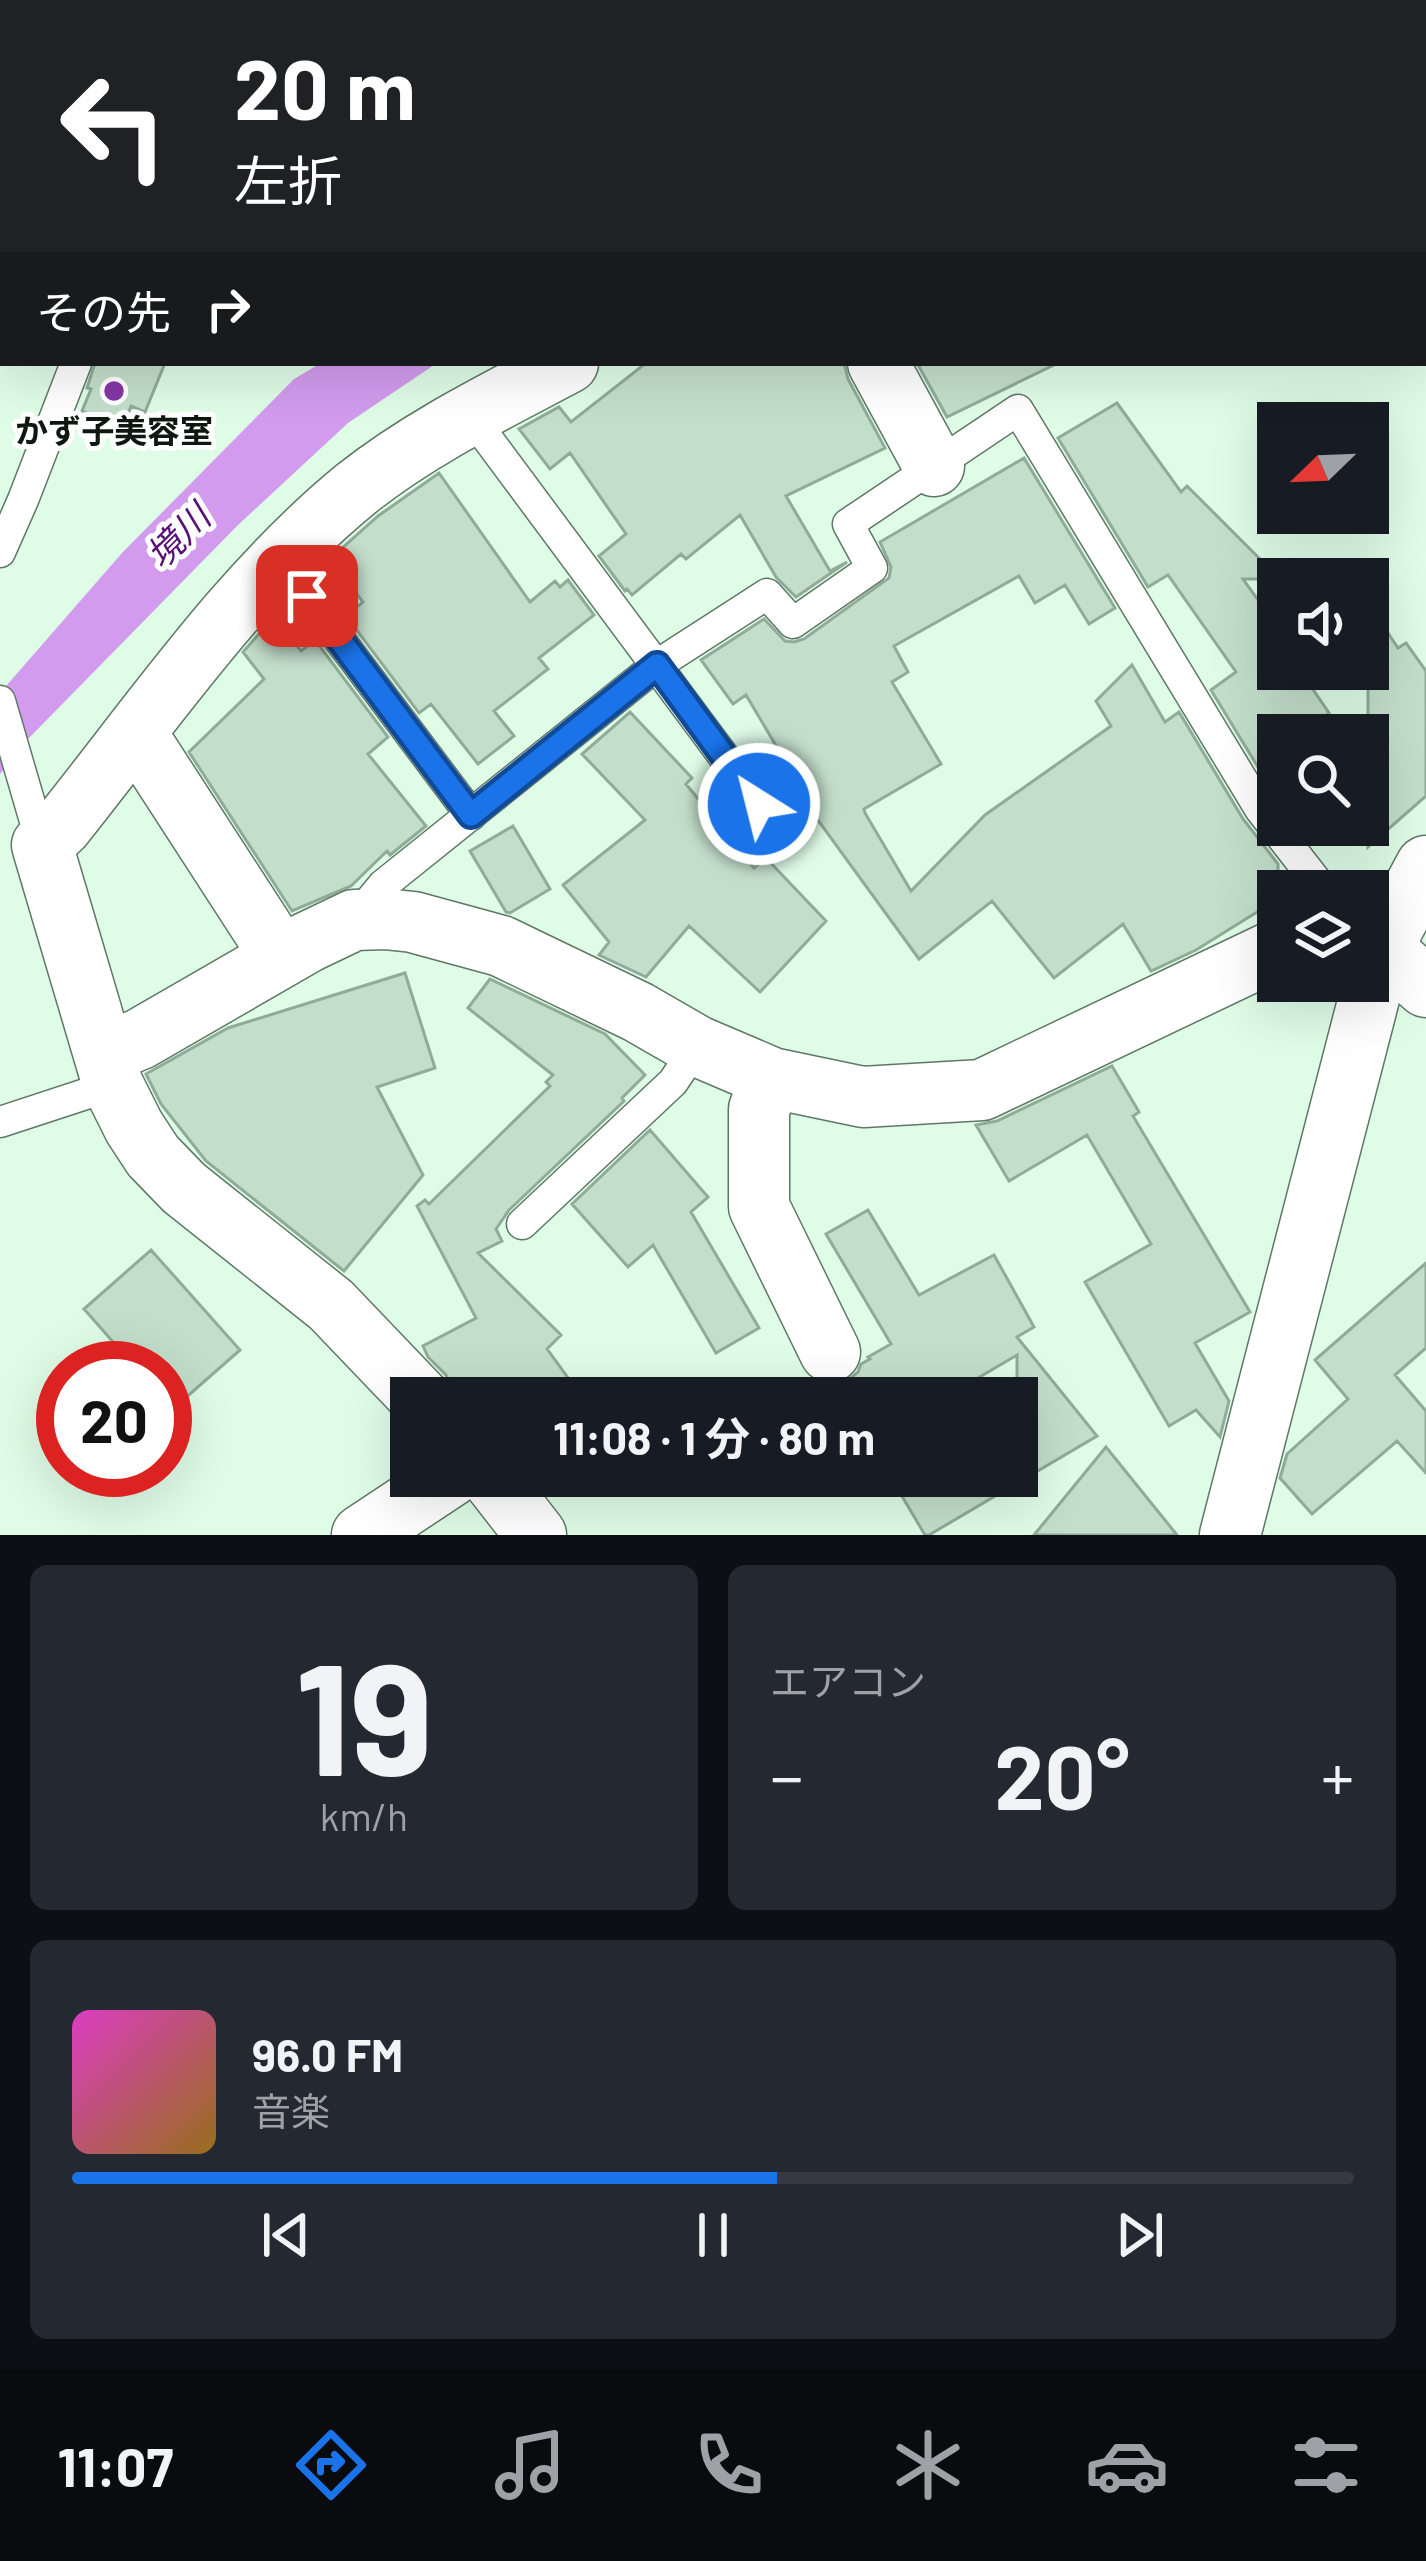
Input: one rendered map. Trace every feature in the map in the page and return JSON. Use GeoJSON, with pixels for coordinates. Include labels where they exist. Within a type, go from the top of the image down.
{"type":"FeatureCollection","features":[{"type":"Feature","properties":{"kind":"street"},"geometry":{"type":"LineString","coordinates":[[400,1377],[331,1305],[184,1188],[153,1156],[134,1127],[109,1069],[39,833],[62,826],[255,584],[360,486],[470,415],[562,366]]}},
{"type":"Feature","properties":{"kind":"street"},"geometry":{"type":"LineString","coordinates":[[880,366],[934,466]]}},
{"type":"Feature","properties":{"kind":"street"},"geometry":{"type":"LineString","coordinates":[[136,733],[281,957]]}},
{"type":"Feature","properties":{"kind":"street"},"geometry":{"type":"LineString","coordinates":[[1398,900],[1426,987]]}},
{"type":"Feature","properties":{"kind":"street"},"geometry":{"type":"LineString","coordinates":[[1230,1535],[1398,900]]}},
{"type":"Feature","properties":{"kind":"street"},"geometry":{"type":"LineString","coordinates":[[109,1069],[140,1039],[354,920],[413,922],[501,946],[697,1046],[772,1078],[863,1097],[982,1090],[1257,959]]}},
{"type":"Feature","properties":{"kind":"street"},"geometry":{"type":"LineString","coordinates":[[772,1078],[759,1109],[759,1208],[830,1352]]}},
{"type":"Feature","properties":{"kind":"street"},"geometry":{"type":"LineString","coordinates":[[362,1535],[419,1497]]}},
{"type":"Feature","properties":{"kind":"street"},"geometry":{"type":"LineString","coordinates":[[506,1497],[536,1535]]}},
{"type":"Feature","properties":{"kind":"lane"},"geometry":{"type":"LineString","coordinates":[[0,552],[75,366]]}},
{"type":"Feature","properties":{"kind":"lane"},"geometry":{"type":"LineString","coordinates":[[354,920],[383,885],[657,665],[767,595],[793,623],[872,568],[848,524],[1018,410],[1260,809],[1308,870]]}},
{"type":"Feature","properties":{"kind":"lane"},"geometry":{"type":"LineString","coordinates":[[470,415],[784,839]]}},
{"type":"Feature","properties":{"kind":"lane"},"geometry":{"type":"LineString","coordinates":[[279,559],[471,815]]}},
{"type":"Feature","properties":{"kind":"lane"},"geometry":{"type":"LineString","coordinates":[[0,701],[39,833]]}},
{"type":"Feature","properties":{"kind":"lane"},"geometry":{"type":"LineString","coordinates":[[522,1224],[673,1082],[697,1046]]}},
{"type":"Feature","properties":{"kind":"lane"},"geometry":{"type":"LineString","coordinates":[[0,1122],[109,1069]]}},
{"type":"Feature","properties":{"kind":"water","name":"境川"},"geometry":{"type":"Polygon","coordinates":[[[316,366],[433,366],[348,423],[237,526],[27,740],[0,774],[0,693],[122,553],[294,379],[316,366]]]}},
{"type":"Feature","properties":{"kind":"building"},"geometry":{"type":"Polygon","coordinates":[[[94,366],[164,366],[145,412],[131,406],[123,428],[82,411],[91,389],[87,388],[94,366]]]}},
{"type":"Feature","properties":{"kind":"building"},"geometry":{"type":"Polygon","coordinates":[[[642,366],[845,366],[885,448],[786,496],[830,571],[847,562],[796,597],[776,577],[740,515],[686,559],[681,554],[632,595],[599,556],[626,534],[570,453],[550,469],[519,429],[559,407],[571,422],[642,366]]]}},
{"type":"Feature","properties":{"kind":"building"},"geometry":{"type":"Polygon","coordinates":[[[919,366],[1052,366],[947,417],[919,366]]]}},
{"type":"Feature","properties":{"kind":"building"},"geometry":{"type":"Polygon","coordinates":[[[1117,403],[1181,492],[1187,486],[1259,558],[1257,579],[1243,579],[1257,599],[1257,690],[1313,690],[1329,713],[1257,714],[1257,766],[1211,690],[1236,672],[1168,575],[1148,587],[1058,438],[1117,403]]]}},
{"type":"Feature","properties":{"kind":"building"},"geometry":{"type":"Polygon","coordinates":[[[1024,458],[1115,608],[1089,624],[1065,585],[1035,603],[1019,576],[894,646],[908,672],[892,682],[941,764],[864,809],[911,891],[985,815],[1111,726],[1096,701],[1132,665],[1165,722],[1179,712],[1257,837],[1257,846],[1264,846],[1278,864],[1278,870],[1257,870],[1257,912],[1151,971],[1123,924],[1054,978],[992,901],[919,959],[785,775],[791,771],[746,695],[733,704],[701,660],[764,619],[785,641],[804,639],[889,578],[891,567],[880,542],[1024,458]]]}},
{"type":"Feature","properties":{"kind":"building"},"geometry":{"type":"Polygon","coordinates":[[[439,473],[530,602],[555,581],[560,587],[568,580],[594,615],[539,658],[548,669],[494,711],[514,736],[478,764],[431,704],[419,713],[346,616],[363,602],[330,559],[378,516],[439,473]]]}},
{"type":"Feature","properties":{"kind":"building"},"geometry":{"type":"Polygon","coordinates":[[[274,617],[301,651],[315,640],[388,737],[368,754],[426,826],[390,855],[387,851],[351,886],[292,911],[189,752],[264,679],[243,652],[274,617]]]}},
{"type":"Feature","properties":{"kind":"building"},"geometry":{"type":"Polygon","coordinates":[[[1389,634],[1398,648],[1406,643],[1426,671],[1426,796],[1389,829],[1389,714],[1368,714],[1368,690],[1389,690],[1389,634]]]}},
{"type":"Feature","properties":{"kind":"building"},"geometry":{"type":"Polygon","coordinates":[[[630,712],[692,778],[686,784],[754,868],[766,858],[826,921],[760,992],[689,926],[646,977],[599,955],[609,942],[563,885],[645,820],[582,754],[630,712]]]}},
{"type":"Feature","properties":{"kind":"building"},"geometry":{"type":"Polygon","coordinates":[[[513,826],[550,889],[510,913],[470,851],[513,826]]]}},
{"type":"Feature","properties":{"kind":"building"},"geometry":{"type":"Polygon","coordinates":[[[405,973],[435,1068],[377,1087],[423,1175],[344,1271],[206,1161],[161,1104],[146,1074],[228,1028],[405,973]]]}},
{"type":"Feature","properties":{"kind":"building"},"geometry":{"type":"Polygon","coordinates":[[[490,979],[605,1034],[645,1075],[624,1101],[509,1210],[496,1229],[502,1241],[478,1253],[561,1335],[547,1349],[567,1377],[447,1377],[423,1346],[476,1318],[417,1206],[425,1200],[429,1204],[550,1086],[546,1082],[553,1075],[468,1008],[490,979]]]}},
{"type":"Feature","properties":{"kind":"building"},"geometry":{"type":"Polygon","coordinates":[[[1112,1066],[1139,1112],[1133,1116],[1250,1312],[1195,1343],[1229,1401],[1220,1437],[1196,1410],[1169,1426],[1085,1282],[1151,1244],[1087,1135],[1009,1181],[976,1125],[997,1121],[1112,1066]]]}},
{"type":"Feature","properties":{"kind":"building"},"geometry":{"type":"Polygon","coordinates":[[[650,1130],[708,1197],[691,1212],[759,1328],[716,1353],[653,1245],[628,1267],[572,1204],[650,1130]]]}},
{"type":"Feature","properties":{"kind":"building"},"geometry":{"type":"Polygon","coordinates":[[[868,1210],[919,1295],[994,1255],[1034,1327],[1017,1337],[1097,1436],[1038,1471],[1038,1377],[1017,1377],[1017,1355],[980,1377],[852,1377],[868,1357],[891,1344],[826,1234],[868,1210]]]}},
{"type":"Feature","properties":{"kind":"building"},"geometry":{"type":"Polygon","coordinates":[[[151,1250],[240,1350],[192,1392],[192,1341],[112,1341],[84,1309],[151,1250]]]}},
{"type":"Feature","properties":{"kind":"building"},"geometry":{"type":"Polygon","coordinates":[[[1426,1263],[1426,1348],[1395,1375],[1426,1411],[1426,1473],[1397,1441],[1312,1514],[1280,1478],[1287,1454],[1348,1399],[1315,1360],[1426,1263]]]}},
{"type":"Feature","properties":{"kind":"building"},"geometry":{"type":"Polygon","coordinates":[[[1106,1447],[1177,1535],[1034,1535],[1106,1447]]]}},
{"type":"Feature","properties":{"kind":"building"},"geometry":{"type":"Polygon","coordinates":[[[902,1497],[993,1497],[929,1535],[902,1497]]]}},
{"type":"Feature","properties":{"kind":"place","name":"かず子美容室"},"geometry":{"type":"Point","coordinates":[114,391]}},
{"type":"Feature","properties":{"kind":"route"},"geometry":{"type":"LineString","coordinates":[[307,596],[471,815],[657,665],[759,804]]}}]}
